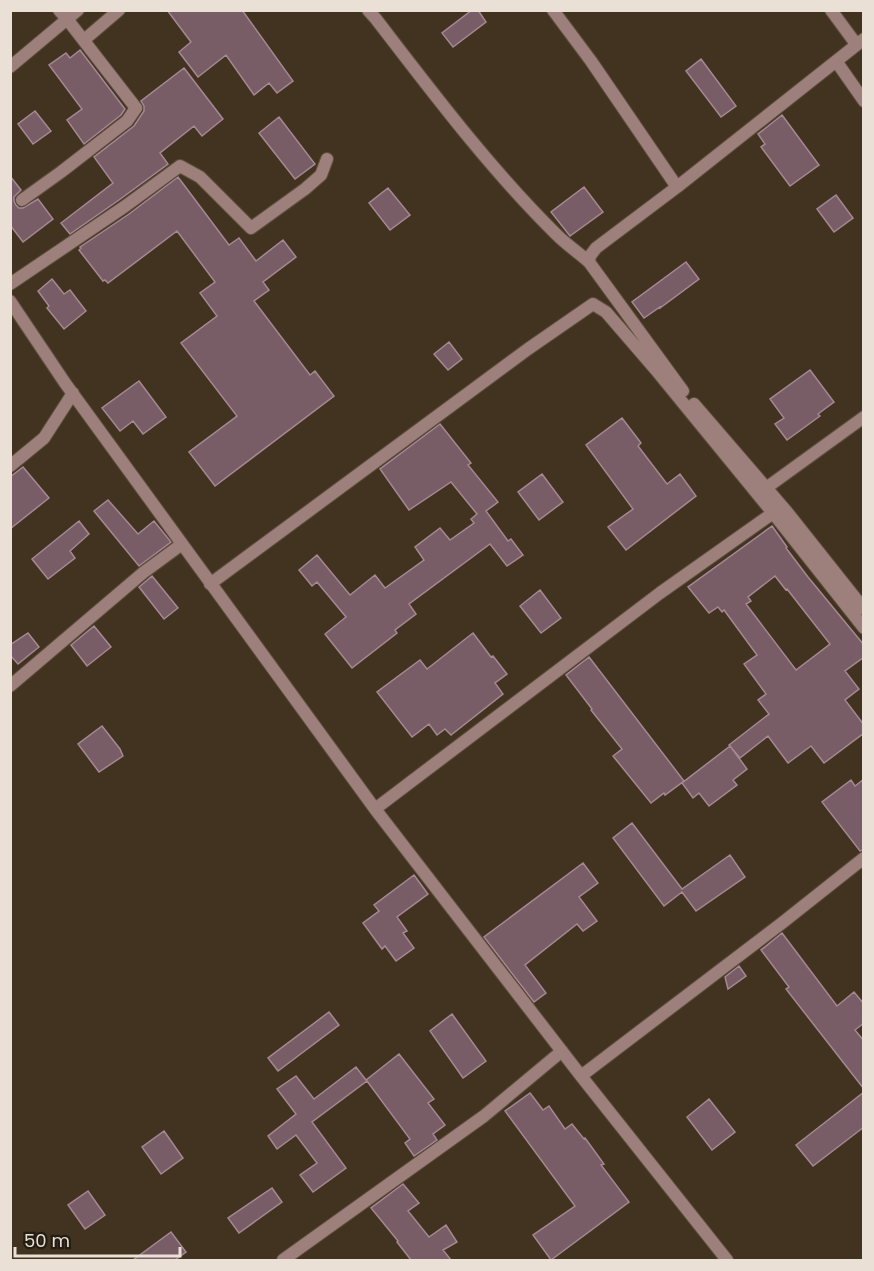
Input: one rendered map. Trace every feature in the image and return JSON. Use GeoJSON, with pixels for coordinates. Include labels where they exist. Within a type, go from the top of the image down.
{"type":"FeatureCollection","features":[{"type":"Feature","properties":{"kind":"street"},"geometry":{"type":"LineString","coordinates":[[10,67],[63,15],[78,10]]}},
{"type":"Feature","properties":{"kind":"street"},"geometry":{"type":"LineString","coordinates":[[84,40],[118,10]]}},
{"type":"Feature","properties":{"kind":"street"},"geometry":{"type":"LineString","coordinates":[[368,10],[495,169],[558,236],[589,262],[686,396],[766,488],[864,609]]}},
{"type":"Feature","properties":{"kind":"street"},"geometry":{"type":"LineString","coordinates":[[553,10],[591,61],[677,187]]}},
{"type":"Feature","properties":{"kind":"street"},"geometry":{"type":"LineString","coordinates":[[589,262],[596,248],[860,42],[831,10]]}},
{"type":"Feature","properties":{"kind":"street"},"geometry":{"type":"LineString","coordinates":[[22,200],[127,121],[136,108],[63,15]]}},
{"type":"Feature","properties":{"kind":"street"},"geometry":{"type":"LineString","coordinates":[[836,60],[864,100]]}},
{"type":"Feature","properties":{"kind":"street"},"geometry":{"type":"LineString","coordinates":[[10,284],[180,166],[200,177],[251,228],[321,175],[327,159]]}},
{"type":"Feature","properties":{"kind":"street"},"geometry":{"type":"LineString","coordinates":[[10,301],[210,584],[375,809],[581,1076],[727,1260]]}},
{"type":"Feature","properties":{"kind":"street"},"geometry":{"type":"LineString","coordinates":[[210,584],[528,349],[593,304],[606,312],[656,370],[864,628]]}},
{"type":"Feature","properties":{"kind":"street"},"geometry":{"type":"LineString","coordinates":[[10,466],[44,438],[73,393]]}},
{"type":"Feature","properties":{"kind":"street"},"geometry":{"type":"LineString","coordinates":[[766,488],[864,417]]}},
{"type":"Feature","properties":{"kind":"street"},"geometry":{"type":"LineString","coordinates":[[375,809],[660,593],[773,513]]}},
{"type":"Feature","properties":{"kind":"street"},"geometry":{"type":"LineString","coordinates":[[10,686],[144,572],[182,544]]}},
{"type":"Feature","properties":{"kind":"street"},"geometry":{"type":"LineString","coordinates":[[581,1076],[864,858]]}},
{"type":"Feature","properties":{"kind":"street"},"geometry":{"type":"LineString","coordinates":[[283,1260],[484,1116],[562,1051]]}},
{"type":"Feature","properties":{"kind":"building"},"geometry":{"type":"Polygon","coordinates":[[[167,10],[242,10],[293,81],[277,93],[269,83],[254,95],[226,55],[198,77],[179,52],[191,42],[167,10]]]}},
{"type":"Feature","properties":{"kind":"building"},"geometry":{"type":"Polygon","coordinates":[[[472,10],[478,10],[486,22],[453,47],[442,33],[472,10]]]}},
{"type":"Feature","properties":{"kind":"building"},"geometry":{"type":"Polygon","coordinates":[[[80,50],[125,109],[121,115],[84,144],[67,120],[82,109],[49,65],[66,53],[70,58],[80,50]]]}},
{"type":"Feature","properties":{"kind":"building"},"geometry":{"type":"Polygon","coordinates":[[[701,59],[736,106],[721,117],[686,71],[701,59]]]}},
{"type":"Feature","properties":{"kind":"building"},"geometry":{"type":"Polygon","coordinates":[[[184,68],[223,119],[202,136],[194,126],[160,153],[168,164],[70,234],[61,223],[113,183],[94,157],[134,126],[144,111],[141,101],[184,68]]]}},
{"type":"Feature","properties":{"kind":"building"},"geometry":{"type":"Polygon","coordinates":[[[35,111],[51,131],[33,144],[18,124],[35,111]]]}},
{"type":"Feature","properties":{"kind":"building"},"geometry":{"type":"Polygon","coordinates":[[[782,115],[819,165],[790,186],[761,147],[765,144],[758,134],[782,115]]]}},
{"type":"Feature","properties":{"kind":"building"},"geometry":{"type":"Polygon","coordinates":[[[279,117],[315,164],[295,179],[259,133],[279,117]]]}},
{"type":"Feature","properties":{"kind":"building"},"geometry":{"type":"Polygon","coordinates":[[[10,176],[21,190],[14,197],[19,208],[38,199],[53,219],[23,242],[10,225],[10,176]]]}},
{"type":"Feature","properties":{"kind":"building"},"geometry":{"type":"Polygon","coordinates":[[[178,177],[229,245],[239,238],[256,261],[283,240],[296,257],[263,282],[269,290],[254,301],[310,375],[315,371],[334,396],[215,486],[189,452],[237,416],[181,343],[217,316],[200,293],[215,282],[177,231],[108,283],[103,281],[79,250],[80,247],[178,177]]]}},
{"type":"Feature","properties":{"kind":"building"},"geometry":{"type":"Polygon","coordinates":[[[584,187],[603,212],[570,236],[551,212],[584,187]]]}},
{"type":"Feature","properties":{"kind":"building"},"geometry":{"type":"Polygon","coordinates":[[[388,188],[410,215],[390,230],[369,203],[388,188]]]}},
{"type":"Feature","properties":{"kind":"building"},"geometry":{"type":"Polygon","coordinates":[[[836,195],[853,218],[834,232],[817,209],[836,195]]]}},
{"type":"Feature","properties":{"kind":"building"},"geometry":{"type":"Polygon","coordinates":[[[686,262],[699,279],[644,318],[632,302],[686,262]]]}},
{"type":"Feature","properties":{"kind":"building"},"geometry":{"type":"Polygon","coordinates":[[[52,279],[64,294],[70,290],[86,311],[64,329],[47,308],[49,306],[38,291],[52,279]]]}},
{"type":"Feature","properties":{"kind":"building"},"geometry":{"type":"Polygon","coordinates":[[[449,342],[462,359],[448,370],[434,354],[449,342]]]}},
{"type":"Feature","properties":{"kind":"building"},"geometry":{"type":"Polygon","coordinates":[[[810,370],[834,402],[818,414],[820,416],[787,440],[775,424],[784,418],[770,399],[810,370]]]}},
{"type":"Feature","properties":{"kind":"building"},"geometry":{"type":"Polygon","coordinates":[[[139,381],[166,417],[143,434],[133,421],[120,431],[102,408],[139,381]]]}},
{"type":"Feature","properties":{"kind":"building"},"geometry":{"type":"Polygon","coordinates":[[[622,418],[641,443],[638,446],[667,484],[680,474],[696,496],[626,550],[608,527],[633,509],[586,445],[622,418]]]}},
{"type":"Feature","properties":{"kind":"building"},"geometry":{"type":"Polygon","coordinates":[[[440,424],[471,463],[468,465],[498,502],[486,511],[508,541],[511,539],[523,555],[507,566],[490,544],[409,604],[416,614],[395,630],[397,633],[352,668],[325,634],[346,617],[317,582],[312,586],[299,570],[317,555],[350,595],[375,575],[385,588],[424,560],[415,547],[440,528],[450,540],[474,523],[471,519],[477,514],[451,482],[409,510],[380,469],[440,424]]]}},
{"type":"Feature","properties":{"kind":"building"},"geometry":{"type":"Polygon","coordinates":[[[23,467],[49,498],[10,529],[10,477],[23,467]]]}},
{"type":"Feature","properties":{"kind":"building"},"geometry":{"type":"Polygon","coordinates":[[[542,474],[563,502],[539,520],[518,492],[542,474]]]}},
{"type":"Feature","properties":{"kind":"building"},"geometry":{"type":"Polygon","coordinates":[[[108,500],[138,534],[154,521],[171,542],[139,566],[94,511],[108,500]]]}},
{"type":"Feature","properties":{"kind":"building"},"geometry":{"type":"Polygon","coordinates":[[[79,521],[89,534],[70,551],[75,558],[48,579],[32,559],[79,521]]]}},
{"type":"Feature","properties":{"kind":"building"},"geometry":{"type":"Polygon","coordinates":[[[772,526],[808,577],[864,645],[864,657],[845,671],[859,689],[845,700],[864,725],[864,733],[824,763],[811,746],[788,763],[768,736],[740,758],[729,745],[769,714],[758,700],[766,694],[744,664],[757,655],[724,610],[722,612],[718,607],[709,613],[688,587],[772,526]],[[775,576],[748,597],[751,601],[746,604],[796,670],[830,644],[775,576]]]}},
{"type":"Feature","properties":{"kind":"building"},"geometry":{"type":"Polygon","coordinates":[[[152,576],[178,608],[164,619],[139,587],[152,576]]]}},
{"type":"Feature","properties":{"kind":"building"},"geometry":{"type":"Polygon","coordinates":[[[540,590],[561,618],[541,633],[520,606],[540,590]]]}},
{"type":"Feature","properties":{"kind":"building"},"geometry":{"type":"Polygon","coordinates":[[[94,626],[111,647],[87,666],[71,645],[94,626]]]}},
{"type":"Feature","properties":{"kind":"building"},"geometry":{"type":"Polygon","coordinates":[[[28,633],[39,647],[18,664],[10,655],[10,645],[28,633]]]}},
{"type":"Feature","properties":{"kind":"building"},"geometry":{"type":"Polygon","coordinates":[[[473,633],[507,674],[495,683],[503,694],[451,735],[445,729],[437,735],[429,724],[412,737],[377,692],[420,660],[427,669],[473,633]]]}},
{"type":"Feature","properties":{"kind":"building"},"geometry":{"type":"Polygon","coordinates":[[[589,657],[684,781],[651,803],[613,756],[622,749],[566,675],[589,657]]]}},
{"type":"Feature","properties":{"kind":"building"},"geometry":{"type":"Polygon","coordinates":[[[102,726],[123,756],[99,772],[78,744],[102,726]]]}},
{"type":"Feature","properties":{"kind":"building"},"geometry":{"type":"Polygon","coordinates":[[[730,746],[747,769],[733,780],[737,785],[709,806],[699,793],[693,798],[682,783],[730,746]]]}},
{"type":"Feature","properties":{"kind":"building"},"geometry":{"type":"Polygon","coordinates":[[[864,779],[864,850],[860,851],[822,802],[851,780],[855,786],[864,779]]]}},
{"type":"Feature","properties":{"kind":"building"},"geometry":{"type":"Polygon","coordinates":[[[632,823],[682,889],[730,855],[745,877],[696,911],[682,892],[664,906],[613,838],[632,823]]]}},
{"type":"Feature","properties":{"kind":"building"},"geometry":{"type":"Polygon","coordinates":[[[583,863],[598,883],[579,897],[597,921],[583,931],[577,924],[525,965],[546,993],[534,1002],[484,937],[583,863]]]}},
{"type":"Feature","properties":{"kind":"building"},"geometry":{"type":"Polygon","coordinates":[[[414,875],[428,894],[397,917],[407,931],[403,933],[414,948],[396,961],[385,946],[382,949],[363,923],[379,911],[374,905],[414,875]]]}},
{"type":"Feature","properties":{"kind":"building"},"geometry":{"type":"Polygon","coordinates":[[[782,933],[837,1006],[854,992],[864,1004],[864,1023],[855,1030],[864,1041],[864,1089],[786,989],[789,987],[761,950],[782,933]]]}},
{"type":"Feature","properties":{"kind":"building"},"geometry":{"type":"Polygon","coordinates":[[[739,966],[746,976],[728,989],[725,977],[739,966]]]}},
{"type":"Feature","properties":{"kind":"building"},"geometry":{"type":"Polygon","coordinates":[[[329,1012],[339,1025],[278,1071],[268,1058],[329,1012]]]}},
{"type":"Feature","properties":{"kind":"building"},"geometry":{"type":"Polygon","coordinates":[[[452,1014],[486,1061],[463,1078],[430,1031],[452,1014]]]}},
{"type":"Feature","properties":{"kind":"building"},"geometry":{"type":"Polygon","coordinates":[[[399,1054],[434,1099],[428,1103],[445,1125],[433,1134],[437,1140],[414,1156],[405,1143],[410,1139],[367,1081],[312,1122],[346,1168],[313,1192],[300,1175],[317,1163],[296,1135],[277,1149],[268,1136],[296,1114],[277,1089],[296,1076],[314,1099],[356,1067],[366,1080],[399,1054]]]}},
{"type":"Feature","properties":{"kind":"building"},"geometry":{"type":"Polygon","coordinates":[[[864,1092],[864,1127],[813,1166],[796,1145],[864,1092]]]}},
{"type":"Feature","properties":{"kind":"building"},"geometry":{"type":"Polygon","coordinates":[[[530,1093],[543,1110],[549,1106],[565,1129],[572,1124],[585,1138],[604,1164],[601,1165],[629,1202],[551,1260],[533,1235],[575,1206],[505,1111],[530,1093]]]}},
{"type":"Feature","properties":{"kind":"building"},"geometry":{"type":"Polygon","coordinates":[[[709,1099],[735,1132],[712,1150],[687,1117],[709,1099]]]}},
{"type":"Feature","properties":{"kind":"building"},"geometry":{"type":"Polygon","coordinates":[[[164,1131],[183,1158],[161,1174],[142,1147],[164,1131]]]}},
{"type":"Feature","properties":{"kind":"building"},"geometry":{"type":"Polygon","coordinates":[[[403,1184],[419,1203],[408,1211],[429,1237],[446,1225],[457,1242],[443,1250],[451,1260],[411,1260],[371,1208],[403,1184]]]}},
{"type":"Feature","properties":{"kind":"building"},"geometry":{"type":"Polygon","coordinates":[[[272,1188],[282,1202],[239,1233],[228,1218],[272,1188]]]}},
{"type":"Feature","properties":{"kind":"building"},"geometry":{"type":"Polygon","coordinates":[[[88,1191],[105,1215],[85,1229],[68,1205],[88,1191]]]}},
{"type":"Feature","properties":{"kind":"building"},"geometry":{"type":"Polygon","coordinates":[[[171,1232],[186,1252],[175,1260],[133,1260],[171,1232]]]}}]}
